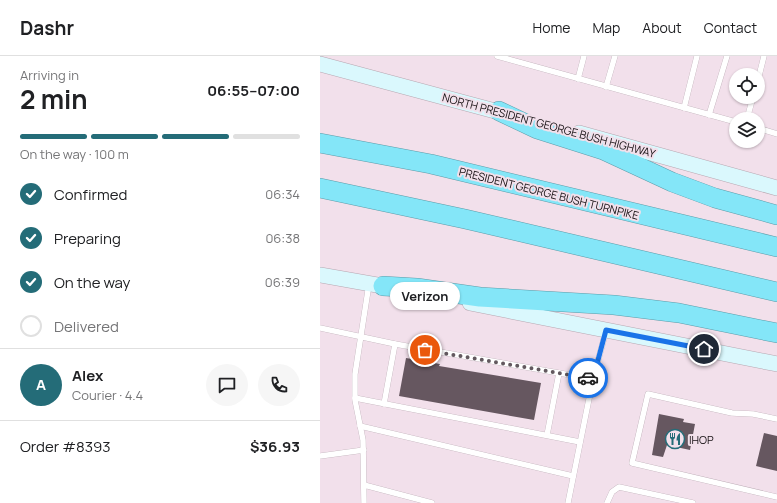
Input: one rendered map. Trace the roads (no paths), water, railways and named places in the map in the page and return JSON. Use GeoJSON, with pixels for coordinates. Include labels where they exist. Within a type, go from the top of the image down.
{"type":"FeatureCollection","features":[{"type":"Feature","properties":{"kind":"highway"},"geometry":{"type":"LineString","coordinates":[[498,112],[537,129],[603,150],[672,182],[715,198],[777,215]]}},
{"type":"Feature","properties":{"kind":"highway","name":"PRESIDENT GEORGE BUSH TURNPIKE"},"geometry":{"type":"LineString","coordinates":[[320,143],[431,164],[777,247]]}},
{"type":"Feature","properties":{"kind":"highway"},"geometry":{"type":"LineString","coordinates":[[320,188],[458,217],[777,292]]}},
{"type":"Feature","properties":{"kind":"highway"},"geometry":{"type":"LineString","coordinates":[[376,285],[417,288],[480,297],[614,305],[679,313],[777,333]]}},
{"type":"Feature","properties":{"kind":"main road","name":"NORTH PRESIDENT GEORGE BUSH HIGHWAY"},"geometry":{"type":"LineString","coordinates":[[320,64],[777,188]]}},
{"type":"Feature","properties":{"kind":"main road"},"geometry":{"type":"LineString","coordinates":[[320,70],[339,68]]}},
{"type":"Feature","properties":{"kind":"main road"},"geometry":{"type":"LineString","coordinates":[[320,275],[777,364]]}},
{"type":"Feature","properties":{"kind":"lane"},"geometry":{"type":"LineString","coordinates":[[497,56],[729,120]]}},
{"type":"Feature","properties":{"kind":"lane"},"geometry":{"type":"LineString","coordinates":[[578,79],[584,56]]}},
{"type":"Feature","properties":{"kind":"lane"},"geometry":{"type":"LineString","coordinates":[[606,86],[615,56]]}},
{"type":"Feature","properties":{"kind":"lane"},"geometry":{"type":"LineString","coordinates":[[684,108],[697,56]]}},
{"type":"Feature","properties":{"kind":"lane"},"geometry":{"type":"LineString","coordinates":[[709,115],[727,56]]}},
{"type":"Feature","properties":{"kind":"lane"},"geometry":{"type":"LineString","coordinates":[[761,68],[764,56]]}},
{"type":"Feature","properties":{"kind":"lane"},"geometry":{"type":"LineString","coordinates":[[765,130],[777,134]]}},
{"type":"Feature","properties":{"kind":"lane"},"geometry":{"type":"LineString","coordinates":[[364,503],[364,450],[355,398],[355,374],[360,336],[376,285]]}},
{"type":"Feature","properties":{"kind":"lane"},"geometry":{"type":"LineString","coordinates":[[320,328],[395,344],[593,379]]}},
{"type":"Feature","properties":{"kind":"lane"},"geometry":{"type":"LineString","coordinates":[[568,503],[593,379],[606,330]]}},
{"type":"Feature","properties":{"kind":"lane"},"geometry":{"type":"LineString","coordinates":[[384,404],[395,344]]}},
{"type":"Feature","properties":{"kind":"lane"},"geometry":{"type":"LineString","coordinates":[[547,435],[559,373]]}},
{"type":"Feature","properties":{"kind":"lane"},"geometry":{"type":"LineString","coordinates":[[777,419],[753,414],[732,413],[648,394],[632,463],[777,497]]}},
{"type":"Feature","properties":{"kind":"lane"},"geometry":{"type":"LineString","coordinates":[[355,398],[580,442]]}},
{"type":"Feature","properties":{"kind":"lane"},"geometry":{"type":"LineString","coordinates":[[360,426],[573,476]]}},
{"type":"Feature","properties":{"kind":"lane"},"geometry":{"type":"LineString","coordinates":[[320,456],[364,450]]}},
{"type":"Feature","properties":{"kind":"lane"},"geometry":{"type":"LineString","coordinates":[[364,485],[432,503]]}},
{"type":"Feature","properties":{"kind":"lane"},"geometry":{"type":"LineString","coordinates":[[607,503],[612,492],[619,487],[693,503]]}},
{"type":"Feature","properties":{"kind":"place","name":"Verizon"},"geometry":{"type":"Point","coordinates":[425,350]}},
{"type":"Feature","properties":{"kind":"place","name":"IHOP"},"geometry":{"type":"Point","coordinates":[675,439]}}]}
